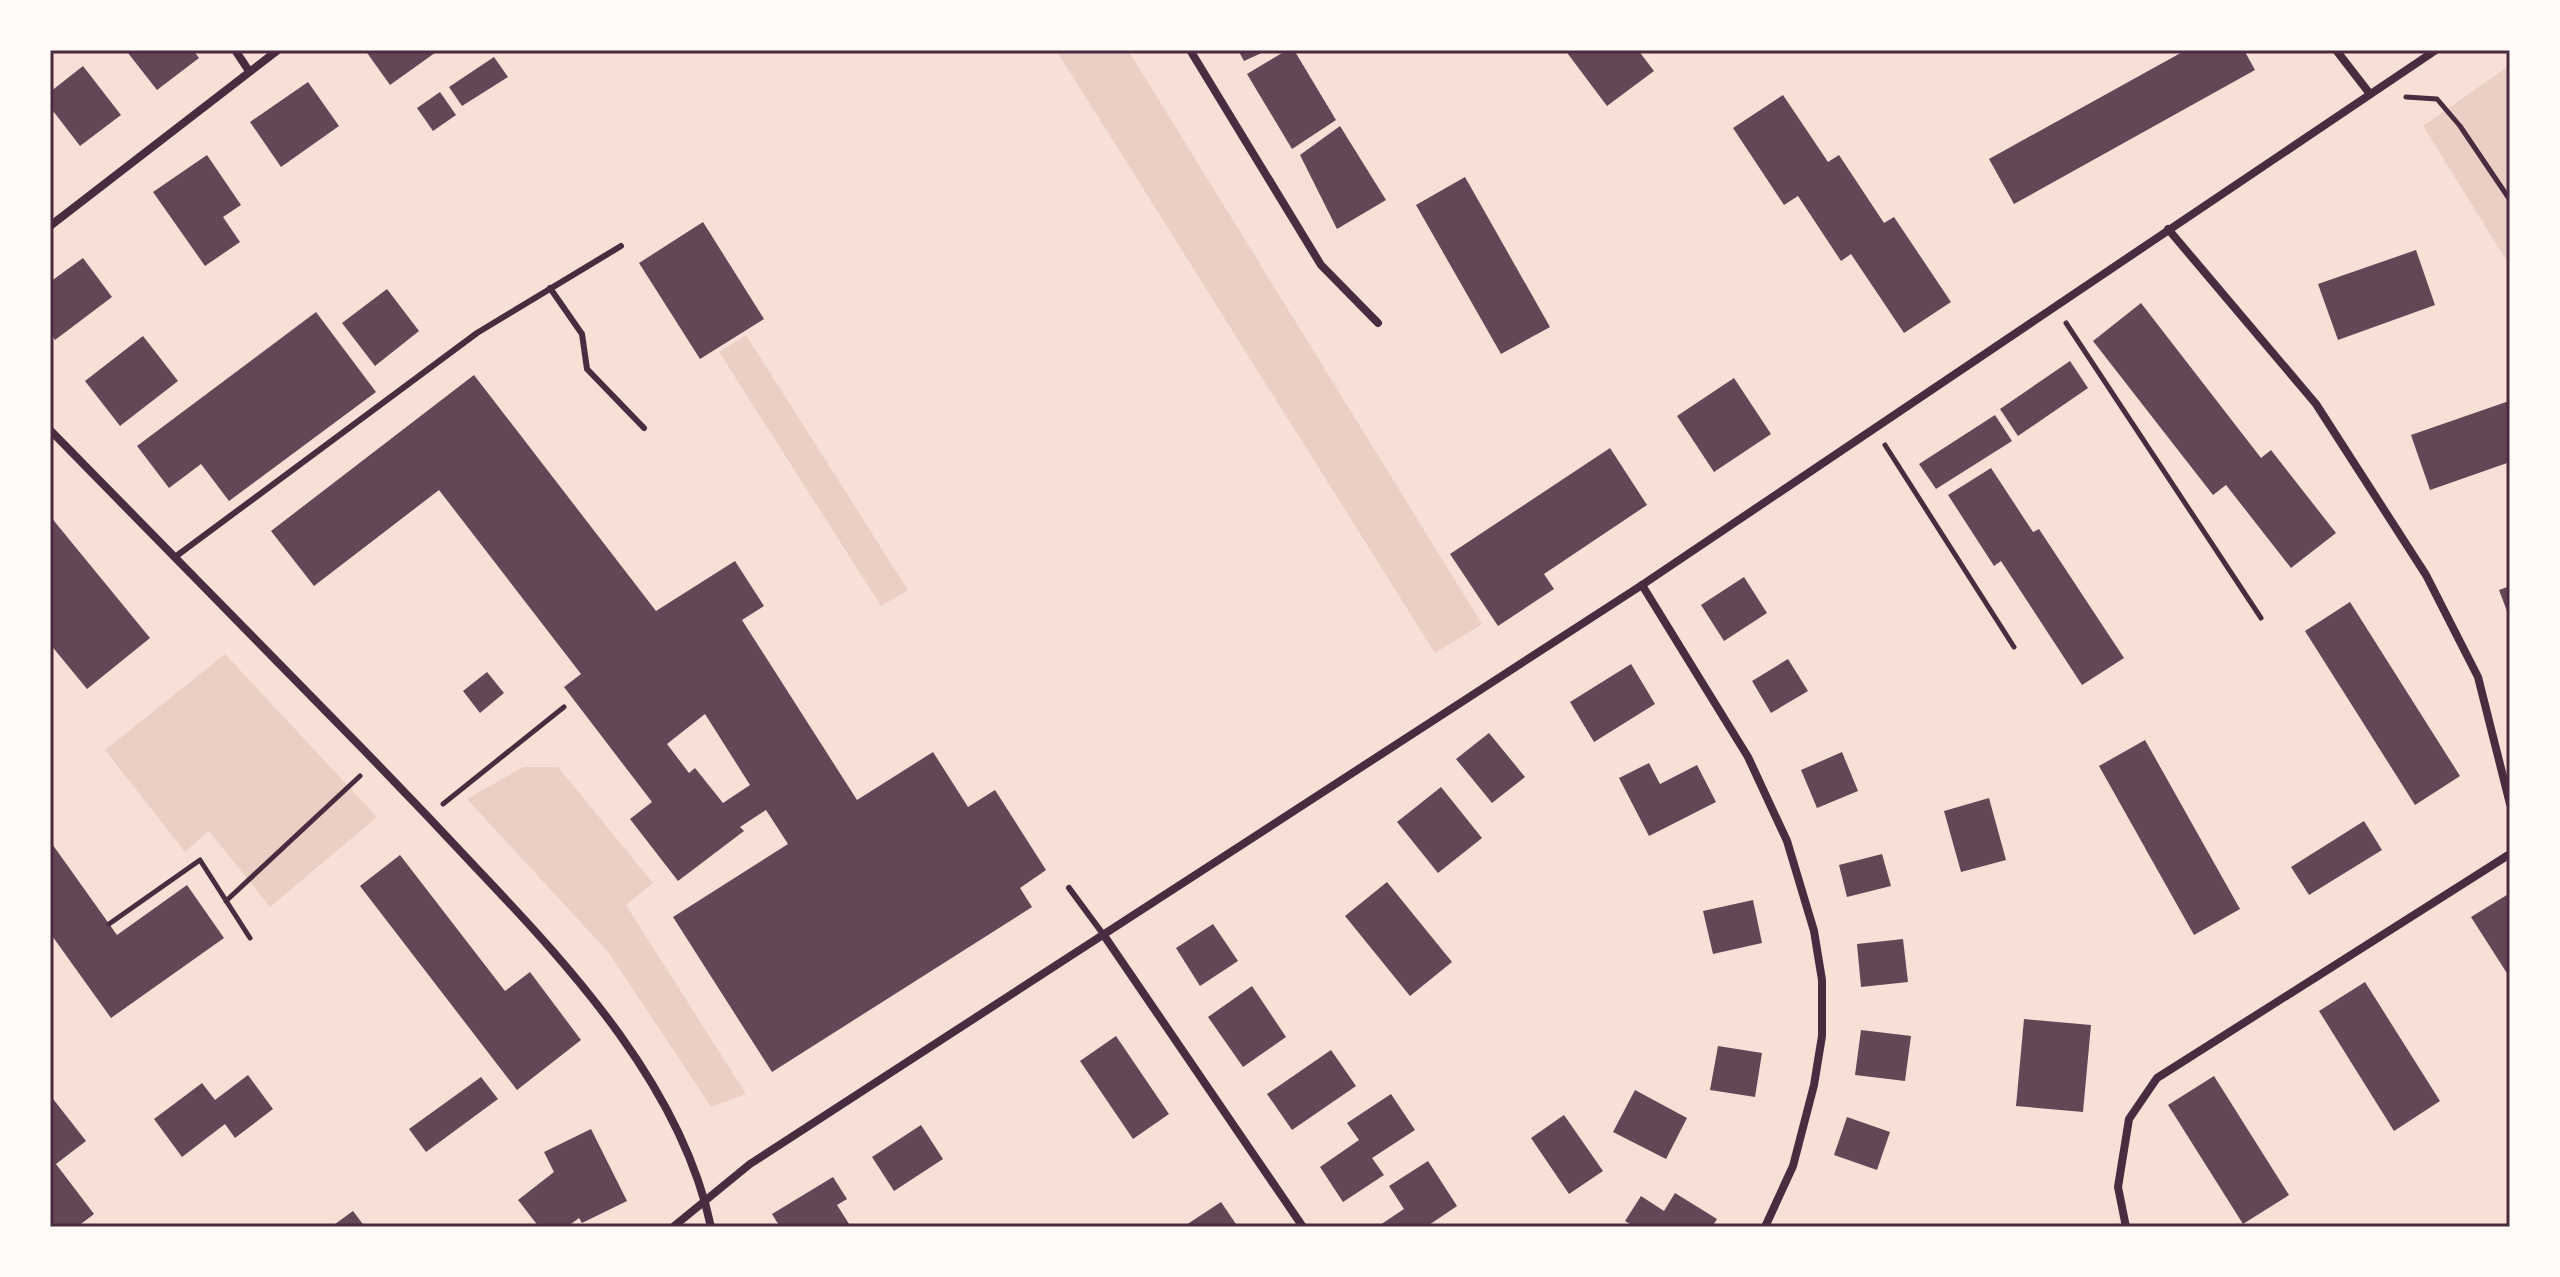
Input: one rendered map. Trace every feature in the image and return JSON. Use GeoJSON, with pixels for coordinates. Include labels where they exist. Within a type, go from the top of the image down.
{"type":"FeatureCollection","features":[{"type":"Feature","properties":{"kind":"street"},"geometry":{"type":"LineString","coordinates":[[235,50],[249,71]]}},
{"type":"Feature","properties":{"kind":"street"},"geometry":{"type":"LineString","coordinates":[[50,226],[278,50]]}},
{"type":"Feature","properties":{"kind":"street"},"geometry":{"type":"LineString","coordinates":[[1190,50],[1321,265],[1378,323]]}},
{"type":"Feature","properties":{"kind":"street"},"geometry":{"type":"LineString","coordinates":[[2336,50],[2370,94]]}},
{"type":"Feature","properties":{"kind":"street"},"geometry":{"type":"LineString","coordinates":[[673,1227],[750,1164],[1642,585],[2436,50]]}},
{"type":"Feature","properties":{"kind":"street"},"geometry":{"type":"LineString","coordinates":[[2168,229],[2316,404],[2426,575],[2478,677],[2510,804]]}},
{"type":"Feature","properties":{"kind":"street"},"geometry":{"type":"LineString","coordinates":[[50,430],[376,762],[555,952],[614,1028],[666,1105],[706,1200],[711,1227]]}},
{"type":"Feature","properties":{"kind":"street"},"geometry":{"type":"LineString","coordinates":[[1642,585],[1748,757],[1787,841],[1814,931],[1822,980],[1822,1036],[1814,1085],[1793,1166],[1765,1227]]}},
{"type":"Feature","properties":{"kind":"street"},"geometry":{"type":"LineString","coordinates":[[2126,1227],[2118,1187],[2129,1119],[2157,1078],[2510,854]]}},
{"type":"Feature","properties":{"kind":"street"},"geometry":{"type":"LineString","coordinates":[[1103,934],[1303,1227]]}},
{"type":"Feature","properties":{"kind":"lane"},"geometry":{"type":"LineString","coordinates":[[175,557],[477,333],[621,246]]}},
{"type":"Feature","properties":{"kind":"lane"},"geometry":{"type":"LineString","coordinates":[[550,288],[582,334],[587,369],[644,428]]}},
{"type":"Feature","properties":{"kind":"lane"},"geometry":{"type":"LineString","coordinates":[[1069,888],[1103,934]]}},
{"type":"Feature","properties":{"kind":"path"},"geometry":{"type":"LineString","coordinates":[[2370,94],[2437,99],[2460,126],[2510,200]]}},
{"type":"Feature","properties":{"kind":"path"},"geometry":{"type":"LineString","coordinates":[[2055,306],[2261,618]]}},
{"type":"Feature","properties":{"kind":"path"},"geometry":{"type":"LineString","coordinates":[[1874,428],[2014,647]]}},
{"type":"Feature","properties":{"kind":"path"},"geometry":{"type":"LineString","coordinates":[[428,817],[564,707]]}},
{"type":"Feature","properties":{"kind":"path"},"geometry":{"type":"LineString","coordinates":[[226,901],[376,762]]}},
{"type":"Feature","properties":{"kind":"path"},"geometry":{"type":"LineString","coordinates":[[109,924],[200,860],[250,938]]}},
{"type":"Feature","properties":{"kind":"shaded area"},"geometry":{"type":"Polygon","coordinates":[[[1056,50],[1128,50],[1482,624],[1435,653],[1056,50]]]}},
{"type":"Feature","properties":{"kind":"shaded area"},"geometry":{"type":"Polygon","coordinates":[[[2510,65],[2510,266],[2423,126],[2510,65]]]}},
{"type":"Feature","properties":{"kind":"shaded area"},"geometry":{"type":"Polygon","coordinates":[[[746,335],[908,590],[881,606],[719,352],[746,335]]]}},
{"type":"Feature","properties":{"kind":"shaded area"},"geometry":{"type":"Polygon","coordinates":[[[225,654],[377,817],[270,907],[209,831],[185,852],[105,750],[225,654]]]}},
{"type":"Feature","properties":{"kind":"shaded area"},"geometry":{"type":"Polygon","coordinates":[[[523,767],[558,767],[653,883],[626,905],[746,1094],[711,1107],[609,953],[467,799],[523,767]]]}},
{"type":"Feature","properties":{"kind":"building"},"geometry":{"type":"Polygon","coordinates":[[[132,50],[193,50],[199,58],[157,90],[128,53],[132,50]]]}},
{"type":"Feature","properties":{"kind":"building"},"geometry":{"type":"Polygon","coordinates":[[[365,50],[439,50],[390,85],[365,50]]]}},
{"type":"Feature","properties":{"kind":"building"},"geometry":{"type":"Polygon","coordinates":[[[1238,50],[1268,50],[1244,61],[1238,50]]]}},
{"type":"Feature","properties":{"kind":"building"},"geometry":{"type":"Polygon","coordinates":[[[1287,50],[1294,50],[1336,120],[1292,149],[1247,74],[1287,50]]]}},
{"type":"Feature","properties":{"kind":"building"},"geometry":{"type":"Polygon","coordinates":[[[1565,50],[1638,50],[1654,71],[1607,106],[1565,50]]]}},
{"type":"Feature","properties":{"kind":"building"},"geometry":{"type":"Polygon","coordinates":[[[2186,50],[2244,50],[2255,70],[2014,204],[1989,159],[2186,50]]]}},
{"type":"Feature","properties":{"kind":"building"},"geometry":{"type":"Polygon","coordinates":[[[494,57],[508,77],[462,106],[449,87],[494,57]]]}},
{"type":"Feature","properties":{"kind":"building"},"geometry":{"type":"Polygon","coordinates":[[[83,66],[121,115],[80,146],[50,107],[50,92],[83,66]]]}},
{"type":"Feature","properties":{"kind":"building"},"geometry":{"type":"Polygon","coordinates":[[[308,82],[339,126],[281,167],[250,122],[308,82]]]}},
{"type":"Feature","properties":{"kind":"building"},"geometry":{"type":"Polygon","coordinates":[[[440,92],[456,115],[433,131],[417,108],[440,92]]]}},
{"type":"Feature","properties":{"kind":"building"},"geometry":{"type":"Polygon","coordinates":[[[1783,95],[1828,162],[1839,155],[1884,223],[1894,217],[1951,302],[1904,333],[1851,254],[1841,261],[1798,196],[1784,205],[1733,128],[1783,95]]]}},
{"type":"Feature","properties":{"kind":"building"},"geometry":{"type":"Polygon","coordinates":[[[1340,126],[1386,200],[1337,229],[1300,155],[1340,126]]]}},
{"type":"Feature","properties":{"kind":"building"},"geometry":{"type":"Polygon","coordinates":[[[207,155],[241,205],[223,217],[240,242],[205,266],[153,192],[207,155]]]}},
{"type":"Feature","properties":{"kind":"building"},"geometry":{"type":"Polygon","coordinates":[[[1465,177],[1550,327],[1501,354],[1416,205],[1465,177]]]}},
{"type":"Feature","properties":{"kind":"building"},"geometry":{"type":"Polygon","coordinates":[[[703,222],[764,319],[700,359],[639,263],[703,222]]]}},
{"type":"Feature","properties":{"kind":"building"},"geometry":{"type":"Polygon","coordinates":[[[2416,250],[2435,305],[2338,340],[2318,284],[2416,250]]]}},
{"type":"Feature","properties":{"kind":"building"},"geometry":{"type":"Polygon","coordinates":[[[83,258],[112,297],[55,340],[50,332],[50,282],[83,258]]]}},
{"type":"Feature","properties":{"kind":"building"},"geometry":{"type":"Polygon","coordinates":[[[387,289],[419,331],[375,366],[342,323],[387,289]]]}},
{"type":"Feature","properties":{"kind":"building"},"geometry":{"type":"Polygon","coordinates":[[[2141,303],[2261,458],[2271,450],[2336,533],[2291,568],[2226,485],[2213,495],[2093,341],[2141,303]]]}},
{"type":"Feature","properties":{"kind":"building"},"geometry":{"type":"Polygon","coordinates":[[[316,312],[376,392],[229,501],[201,464],[169,488],[137,446],[316,312]]]}},
{"type":"Feature","properties":{"kind":"building"},"geometry":{"type":"Polygon","coordinates":[[[143,336],[178,381],[120,426],[85,381],[143,336]]]}},
{"type":"Feature","properties":{"kind":"building"},"geometry":{"type":"Polygon","coordinates":[[[2070,361],[2088,388],[2018,436],[2000,409],[2070,361]]]}},
{"type":"Feature","properties":{"kind":"building"},"geometry":{"type":"Polygon","coordinates":[[[474,375],[656,611],[735,561],[764,606],[742,620],[857,800],[933,752],[968,807],[995,790],[1046,870],[1020,888],[1032,907],[772,1072],[673,917],[788,844],[766,810],[740,827],[744,831],[678,881],[630,819],[652,802],[564,687],[581,674],[439,490],[314,586],[271,531],[474,375]],[[705,714],[667,744],[689,773],[695,768],[723,803],[750,785],[705,714]]]}},
{"type":"Feature","properties":{"kind":"building"},"geometry":{"type":"Polygon","coordinates":[[[1734,378],[1771,434],[1714,472],[1677,416],[1734,378]]]}},
{"type":"Feature","properties":{"kind":"building"},"geometry":{"type":"Polygon","coordinates":[[[2509,401],[2510,462],[2430,490],[2411,435],[2509,401]]]}},
{"type":"Feature","properties":{"kind":"building"},"geometry":{"type":"Polygon","coordinates":[[[1995,415],[2012,441],[1936,489],[1919,464],[1995,415]]]}},
{"type":"Feature","properties":{"kind":"building"},"geometry":{"type":"Polygon","coordinates":[[[1610,448],[1647,505],[1544,574],[1554,589],[1498,626],[1450,554],[1610,448]]]}},
{"type":"Feature","properties":{"kind":"building"},"geometry":{"type":"Polygon","coordinates":[[[1991,468],[2033,532],[2039,529],[2124,658],[2082,685],[2001,561],[1994,566],[1948,495],[1991,468]]]}},
{"type":"Feature","properties":{"kind":"building"},"geometry":{"type":"Polygon","coordinates":[[[50,516],[150,638],[87,689],[50,644],[50,516]]]}},
{"type":"Feature","properties":{"kind":"building"},"geometry":{"type":"Polygon","coordinates":[[[1744,577],[1767,613],[1724,641],[1701,605],[1744,577]]]}},
{"type":"Feature","properties":{"kind":"building"},"geometry":{"type":"Polygon","coordinates":[[[2510,586],[2510,619],[2499,590],[2510,586]]]}},
{"type":"Feature","properties":{"kind":"building"},"geometry":{"type":"Polygon","coordinates":[[[2350,602],[2460,776],[2415,805],[2305,631],[2350,602]]]}},
{"type":"Feature","properties":{"kind":"building"},"geometry":{"type":"Polygon","coordinates":[[[1788,659],[1808,691],[1771,713],[1752,681],[1788,659]]]}},
{"type":"Feature","properties":{"kind":"building"},"geometry":{"type":"Polygon","coordinates":[[[1631,664],[1655,704],[1594,742],[1570,702],[1631,664]]]}},
{"type":"Feature","properties":{"kind":"building"},"geometry":{"type":"Polygon","coordinates":[[[487,672],[504,693],[480,713],[463,691],[487,672]]]}},
{"type":"Feature","properties":{"kind":"building"},"geometry":{"type":"Polygon","coordinates":[[[1489,733],[1525,777],[1492,803],[1456,759],[1489,733]]]}},
{"type":"Feature","properties":{"kind":"building"},"geometry":{"type":"Polygon","coordinates":[[[2145,740],[2240,909],[2194,935],[2099,766],[2145,740]]]}},
{"type":"Feature","properties":{"kind":"building"},"geometry":{"type":"Polygon","coordinates":[[[1842,752],[1858,791],[1817,808],[1801,770],[1842,752]]]}},
{"type":"Feature","properties":{"kind":"building"},"geometry":{"type":"Polygon","coordinates":[[[1649,763],[1660,784],[1697,765],[1716,802],[1649,836],[1619,778],[1649,763]]]}},
{"type":"Feature","properties":{"kind":"building"},"geometry":{"type":"Polygon","coordinates":[[[1441,787],[1482,838],[1438,873],[1397,822],[1441,787]]]}},
{"type":"Feature","properties":{"kind":"building"},"geometry":{"type":"Polygon","coordinates":[[[1989,798],[2006,860],[1961,872],[1944,811],[1989,798]]]}},
{"type":"Feature","properties":{"kind":"building"},"geometry":{"type":"Polygon","coordinates":[[[2364,821],[2382,850],[2309,895],[2291,867],[2364,821]]]}},
{"type":"Feature","properties":{"kind":"building"},"geometry":{"type":"Polygon","coordinates":[[[50,841],[117,935],[187,885],[224,938],[111,1018],[50,933],[50,841]]]}},
{"type":"Feature","properties":{"kind":"building"},"geometry":{"type":"Polygon","coordinates":[[[1882,854],[1891,886],[1847,897],[1839,865],[1882,854]]]}},
{"type":"Feature","properties":{"kind":"building"},"geometry":{"type":"Polygon","coordinates":[[[400,855],[505,991],[530,972],[581,1040],[517,1090],[360,886],[400,855]]]}},
{"type":"Feature","properties":{"kind":"building"},"geometry":{"type":"Polygon","coordinates":[[[1387,882],[1452,962],[1410,996],[1345,916],[1387,882]]]}},
{"type":"Feature","properties":{"kind":"building"},"geometry":{"type":"Polygon","coordinates":[[[2510,893],[2510,978],[2471,917],[2510,893]]]}},
{"type":"Feature","properties":{"kind":"building"},"geometry":{"type":"Polygon","coordinates":[[[1753,900],[1762,943],[1713,954],[1703,911],[1753,900]]]}},
{"type":"Feature","properties":{"kind":"building"},"geometry":{"type":"Polygon","coordinates":[[[1213,924],[1238,961],[1200,986],[1176,948],[1213,924]]]}},
{"type":"Feature","properties":{"kind":"building"},"geometry":{"type":"Polygon","coordinates":[[[1903,939],[1908,982],[1861,987],[1857,944],[1903,939]]]}},
{"type":"Feature","properties":{"kind":"building"},"geometry":{"type":"Polygon","coordinates":[[[2365,982],[2440,1101],[2394,1131],[2319,1011],[2365,982]]]}},
{"type":"Feature","properties":{"kind":"building"},"geometry":{"type":"Polygon","coordinates":[[[1252,986],[1286,1037],[1243,1067],[1208,1017],[1252,986]]]}},
{"type":"Feature","properties":{"kind":"building"},"geometry":{"type":"Polygon","coordinates":[[[2024,1019],[2091,1025],[2083,1112],[2016,1106],[2024,1019]]]}},
{"type":"Feature","properties":{"kind":"building"},"geometry":{"type":"Polygon","coordinates":[[[1861,1030],[1911,1036],[1905,1081],[1855,1075],[1861,1030]]]}},
{"type":"Feature","properties":{"kind":"building"},"geometry":{"type":"Polygon","coordinates":[[[1116,1036],[1169,1114],[1133,1139],[1080,1061],[1116,1036]]]}},
{"type":"Feature","properties":{"kind":"building"},"geometry":{"type":"Polygon","coordinates":[[[1718,1046],[1762,1053],[1755,1097],[1710,1090],[1718,1046]]]}},
{"type":"Feature","properties":{"kind":"building"},"geometry":{"type":"Polygon","coordinates":[[[1331,1050],[1356,1086],[1292,1130],[1267,1094],[1331,1050]]]}},
{"type":"Feature","properties":{"kind":"building"},"geometry":{"type":"Polygon","coordinates":[[[248,1075],[273,1109],[235,1138],[225,1124],[182,1157],[154,1119],[202,1083],[215,1100],[248,1075]]]}},
{"type":"Feature","properties":{"kind":"building"},"geometry":{"type":"Polygon","coordinates":[[[2214,1076],[2289,1195],[2243,1224],[2168,1105],[2214,1076]]]}},
{"type":"Feature","properties":{"kind":"building"},"geometry":{"type":"Polygon","coordinates":[[[481,1077],[498,1099],[426,1152],[409,1129],[481,1077]]]}},
{"type":"Feature","properties":{"kind":"building"},"geometry":{"type":"Polygon","coordinates":[[[1635,1090],[1687,1118],[1666,1159],[1613,1132],[1635,1090]]]}},
{"type":"Feature","properties":{"kind":"building"},"geometry":{"type":"Polygon","coordinates":[[[1391,1094],[1415,1130],[1372,1158],[1384,1175],[1343,1202],[1320,1167],[1359,1140],[1347,1123],[1391,1094]]]}},
{"type":"Feature","properties":{"kind":"building"},"geometry":{"type":"Polygon","coordinates":[[[50,1095],[86,1141],[56,1164],[94,1214],[77,1227],[50,1227],[50,1095]]]}},
{"type":"Feature","properties":{"kind":"building"},"geometry":{"type":"Polygon","coordinates":[[[1564,1115],[1603,1171],[1569,1194],[1531,1138],[1564,1115]]]}},
{"type":"Feature","properties":{"kind":"building"},"geometry":{"type":"Polygon","coordinates":[[[1847,1117],[1890,1132],[1877,1170],[1834,1155],[1847,1117]]]}},
{"type":"Feature","properties":{"kind":"building"},"geometry":{"type":"Polygon","coordinates":[[[921,1125],[943,1159],[894,1191],[872,1157],[921,1125]]]}},
{"type":"Feature","properties":{"kind":"building"},"geometry":{"type":"Polygon","coordinates":[[[591,1129],[627,1201],[582,1223],[579,1218],[567,1227],[539,1227],[518,1200],[554,1172],[544,1152],[591,1129]]]}},
{"type":"Feature","properties":{"kind":"building"},"geometry":{"type":"Polygon","coordinates":[[[1428,1161],[1457,1206],[1426,1227],[1377,1227],[1404,1209],[1389,1186],[1428,1161]]]}},
{"type":"Feature","properties":{"kind":"building"},"geometry":{"type":"Polygon","coordinates":[[[833,1177],[847,1199],[837,1205],[851,1227],[780,1227],[772,1214],[833,1177]]]}},
{"type":"Feature","properties":{"kind":"building"},"geometry":{"type":"Polygon","coordinates":[[[1675,1193],[1717,1219],[1712,1227],[1635,1227],[1625,1221],[1641,1196],[1664,1211],[1675,1193]]]}},
{"type":"Feature","properties":{"kind":"building"},"geometry":{"type":"Polygon","coordinates":[[[1221,1202],[1238,1227],[1186,1225],[1221,1202]]]}},
{"type":"Feature","properties":{"kind":"building"},"geometry":{"type":"Polygon","coordinates":[[[353,1211],[365,1227],[331,1227],[353,1211]]]}}]}
